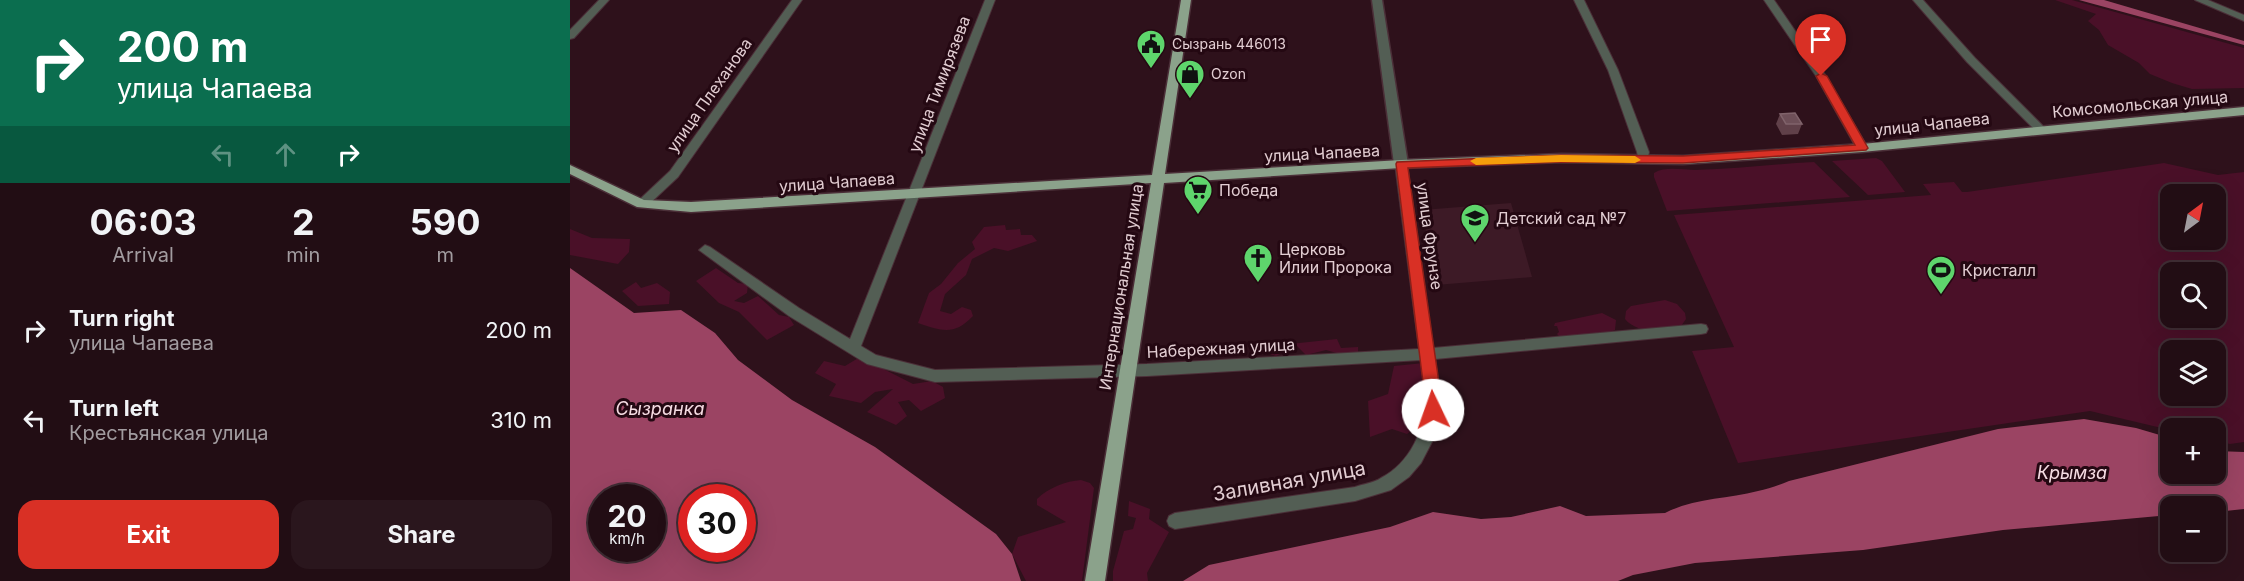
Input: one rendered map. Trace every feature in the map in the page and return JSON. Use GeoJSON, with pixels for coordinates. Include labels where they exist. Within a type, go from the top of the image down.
{"type":"FeatureCollection","features":[{"type":"Feature","properties":{"kind":"main road","name":"Интернациональная улица"},"geometry":{"type":"LineString","coordinates":[[1095,581],[1186,0]]}},
{"type":"Feature","properties":{"kind":"main road","name":"Комсомольская улица"},"geometry":{"type":"LineString","coordinates":[[2040,129],[2244,111]]}},
{"type":"Feature","properties":{"kind":"main road","name":"улица Чапаева"},"geometry":{"type":"LineString","coordinates":[[642,204],[703,207],[1401,164],[1561,158],[1683,160],[1862,148],[2040,129]]}},
{"type":"Feature","properties":{"kind":"main road"},"geometry":{"type":"LineString","coordinates":[[570,169],[642,204]]}},
{"type":"Feature","properties":{"kind":"street"},"geometry":{"type":"LineString","coordinates":[[570,36],[604,0]]}},
{"type":"Feature","properties":{"kind":"street","name":"улица Плеханова"},"geometry":{"type":"LineString","coordinates":[[642,204],[674,174],[796,0]]}},
{"type":"Feature","properties":{"kind":"street","name":"улица Тимирязева"},"geometry":{"type":"LineString","coordinates":[[853,349],[990,0]]}},
{"type":"Feature","properties":{"kind":"street","name":"улица Фрунзе"},"geometry":{"type":"LineString","coordinates":[[1377,0],[1433,398],[1425,440]]}},
{"type":"Feature","properties":{"kind":"street"},"geometry":{"type":"LineString","coordinates":[[1579,0],[1613,70],[1643,152],[1643,160]]}},
{"type":"Feature","properties":{"kind":"street"},"geometry":{"type":"LineString","coordinates":[[1769,0],[1821,76],[1862,148]]}},
{"type":"Feature","properties":{"kind":"street"},"geometry":{"type":"LineString","coordinates":[[1918,0],[1971,60],[2040,129]]}},
{"type":"Feature","properties":{"kind":"street"},"geometry":{"type":"LineString","coordinates":[[2200,0],[2244,18]]}},
{"type":"Feature","properties":{"kind":"street","name":"Набережная улица"},"geometry":{"type":"LineString","coordinates":[[705,250],[794,312],[872,360],[935,376],[1127,370],[1428,354],[1701,329]]}},
{"type":"Feature","properties":{"kind":"street","name":"Заливная улица"},"geometry":{"type":"LineString","coordinates":[[1175,521],[1355,494],[1385,485],[1403,472],[1415,458],[1425,440]]}},
{"type":"Feature","properties":{"kind":"shaded area"},"geometry":{"type":"Polygon","coordinates":[[[2055,0],[2072,0],[2244,48],[2244,88],[2192,89],[2150,74],[2139,63],[2108,45],[2099,30],[2088,21],[2096,14],[2055,0]]]}},
{"type":"Feature","properties":{"kind":"shaded area"},"geometry":{"type":"Polygon","coordinates":[[[1876,158],[1882,161],[1905,192],[1868,195],[1832,161],[1876,158]]]}},
{"type":"Feature","properties":{"kind":"shaded area"},"geometry":{"type":"Polygon","coordinates":[[[1814,162],[1850,197],[1667,211],[1654,177],[1654,173],[1669,169],[1696,170],[1814,162]]]}},
{"type":"Feature","properties":{"kind":"shaded area","name":"Кристалл"},"geometry":{"type":"Polygon","coordinates":[[[2164,163],[2218,175],[2244,172],[2244,442],[2226,443],[2226,418],[2160,418],[2160,428],[2090,411],[1738,463],[1692,351],[1734,347],[1674,215],[1931,195],[1923,184],[1954,182],[1962,192],[2164,163]]]}},
{"type":"Feature","properties":{"kind":"shaded area","name":"Детский сад №7"},"geometry":{"type":"Polygon","coordinates":[[[1511,203],[1532,277],[1436,285],[1422,210],[1511,203]]]}},
{"type":"Feature","properties":{"kind":"shaded area"},"geometry":{"type":"Polygon","coordinates":[[[1005,225],[1006,230],[1020,229],[1021,235],[1032,235],[1037,241],[1008,251],[994,248],[972,259],[966,275],[945,294],[940,311],[951,314],[962,307],[971,310],[973,316],[960,327],[947,330],[918,323],[929,293],[975,249],[972,242],[984,227],[1005,225]]]}},
{"type":"Feature","properties":{"kind":"shaded area"},"geometry":{"type":"Polygon","coordinates":[[[570,229],[592,238],[630,239],[629,252],[618,264],[570,255],[570,229]]]}},
{"type":"Feature","properties":{"kind":"shaded area"},"geometry":{"type":"Polygon","coordinates":[[[716,268],[738,283],[748,284],[747,293],[734,301],[744,303],[758,296],[779,315],[789,317],[794,325],[767,340],[739,312],[719,303],[696,281],[716,268]]]}},
{"type":"Feature","properties":{"kind":"shaded area"},"geometry":{"type":"Polygon","coordinates":[[[636,282],[641,288],[657,283],[670,292],[669,304],[638,306],[622,291],[636,282]]]}},
{"type":"Feature","properties":{"kind":"shaded area"},"geometry":{"type":"Polygon","coordinates":[[[1665,300],[1677,304],[1685,313],[1686,319],[1681,326],[1667,330],[1651,330],[1637,327],[1625,319],[1626,311],[1631,306],[1665,300]]]}},
{"type":"Feature","properties":{"kind":"shaded area"},"geometry":{"type":"Polygon","coordinates":[[[1602,313],[1616,320],[1615,330],[1607,333],[1560,337],[1557,334],[1559,332],[1557,326],[1554,326],[1555,323],[1602,313]]]}},
{"type":"Feature","properties":{"kind":"shaded area"},"geometry":{"type":"Polygon","coordinates":[[[1337,339],[1341,348],[1358,347],[1358,353],[1340,354],[1326,350],[1306,355],[1297,346],[1276,356],[1267,353],[1271,346],[1337,339]]]}},
{"type":"Feature","properties":{"kind":"shaded area"},"geometry":{"type":"Polygon","coordinates":[[[860,357],[913,384],[932,381],[943,387],[945,398],[921,411],[909,400],[898,402],[907,416],[896,425],[867,412],[893,389],[875,392],[861,403],[829,396],[836,384],[815,373],[824,361],[845,366],[860,357]]]}},
{"type":"Feature","properties":{"kind":"shaded area"},"geometry":{"type":"Polygon","coordinates":[[[1424,363],[1425,378],[1413,393],[1428,396],[1421,424],[1407,434],[1392,429],[1370,437],[1368,401],[1388,394],[1394,366],[1424,363]]]}},
{"type":"Feature","properties":{"kind":"shaded area"},"geometry":{"type":"Polygon","coordinates":[[[1081,480],[1090,483],[1094,488],[1082,581],[1026,581],[1012,554],[1018,537],[1066,522],[1037,505],[1037,499],[1057,486],[1081,480]]]}},
{"type":"Feature","properties":{"kind":"shaded area"},"geometry":{"type":"Polygon","coordinates":[[[1129,501],[1150,509],[1149,519],[1169,532],[1147,573],[1148,581],[1113,581],[1113,571],[1124,531],[1133,529],[1136,518],[1128,516],[1129,501]]]}},
{"type":"Feature","properties":{"kind":"water"},"geometry":{"type":"Polygon","coordinates":[[[2079,0],[2104,0],[2244,41],[2244,45],[2079,0]]]}},
{"type":"Feature","properties":{"kind":"water","name":"Сызранка"},"geometry":{"type":"Polygon","coordinates":[[[570,268],[634,313],[681,310],[715,333],[738,360],[792,400],[875,447],[996,534],[1012,554],[1021,581],[570,581],[570,268]]]}},
{"type":"Feature","properties":{"kind":"water","name":"Крымза"},"geometry":{"type":"Polygon","coordinates":[[[2084,419],[2136,428],[2160,435],[2160,484],[2226,484],[2226,451],[2244,452],[2244,509],[2226,511],[2226,496],[2160,496],[2160,516],[2003,530],[1863,550],[1695,563],[1633,575],[1618,581],[1183,581],[1209,565],[1390,527],[1433,512],[1481,519],[1511,517],[1560,506],[1586,516],[1665,513],[1687,504],[1746,494],[1789,481],[1998,429],[2084,419]]]}},
{"type":"Feature","properties":{"kind":"building"},"geometry":{"type":"Polygon","coordinates":[[[1795,113],[1802,124],[1786,124],[1780,114],[1795,113]]]}},
{"type":"Feature","properties":{"kind":"slow traffic"},"geometry":{"type":"LineString","coordinates":[[1476,161],[1561,158],[1635,160]]}},
{"type":"Feature","properties":{"kind":"place","name":"Сызрань 446013"},"geometry":{"type":"Point","coordinates":[1151,70]}},
{"type":"Feature","properties":{"kind":"place","name":"Ozon"},"geometry":{"type":"Point","coordinates":[1190,100]}},
{"type":"Feature","properties":{"kind":"place","name":"Победа"},"geometry":{"type":"Point","coordinates":[1198,216]}},
{"type":"Feature","properties":{"kind":"place","name":"Детский сад №7"},"geometry":{"type":"Point","coordinates":[1475,244]}},
{"type":"Feature","properties":{"kind":"place","name":"Церковь Илии Пророка"},"geometry":{"type":"Point","coordinates":[1258,284]}},
{"type":"Feature","properties":{"kind":"place","name":"Кристалл"},"geometry":{"type":"Point","coordinates":[1941,296]}},
{"type":"Feature","properties":{"kind":"route"},"geometry":{"type":"LineString","coordinates":[[1433,410],[1431,376],[1401,164],[1561,158],[1683,160],[1862,148],[1821,76]]}}]}
